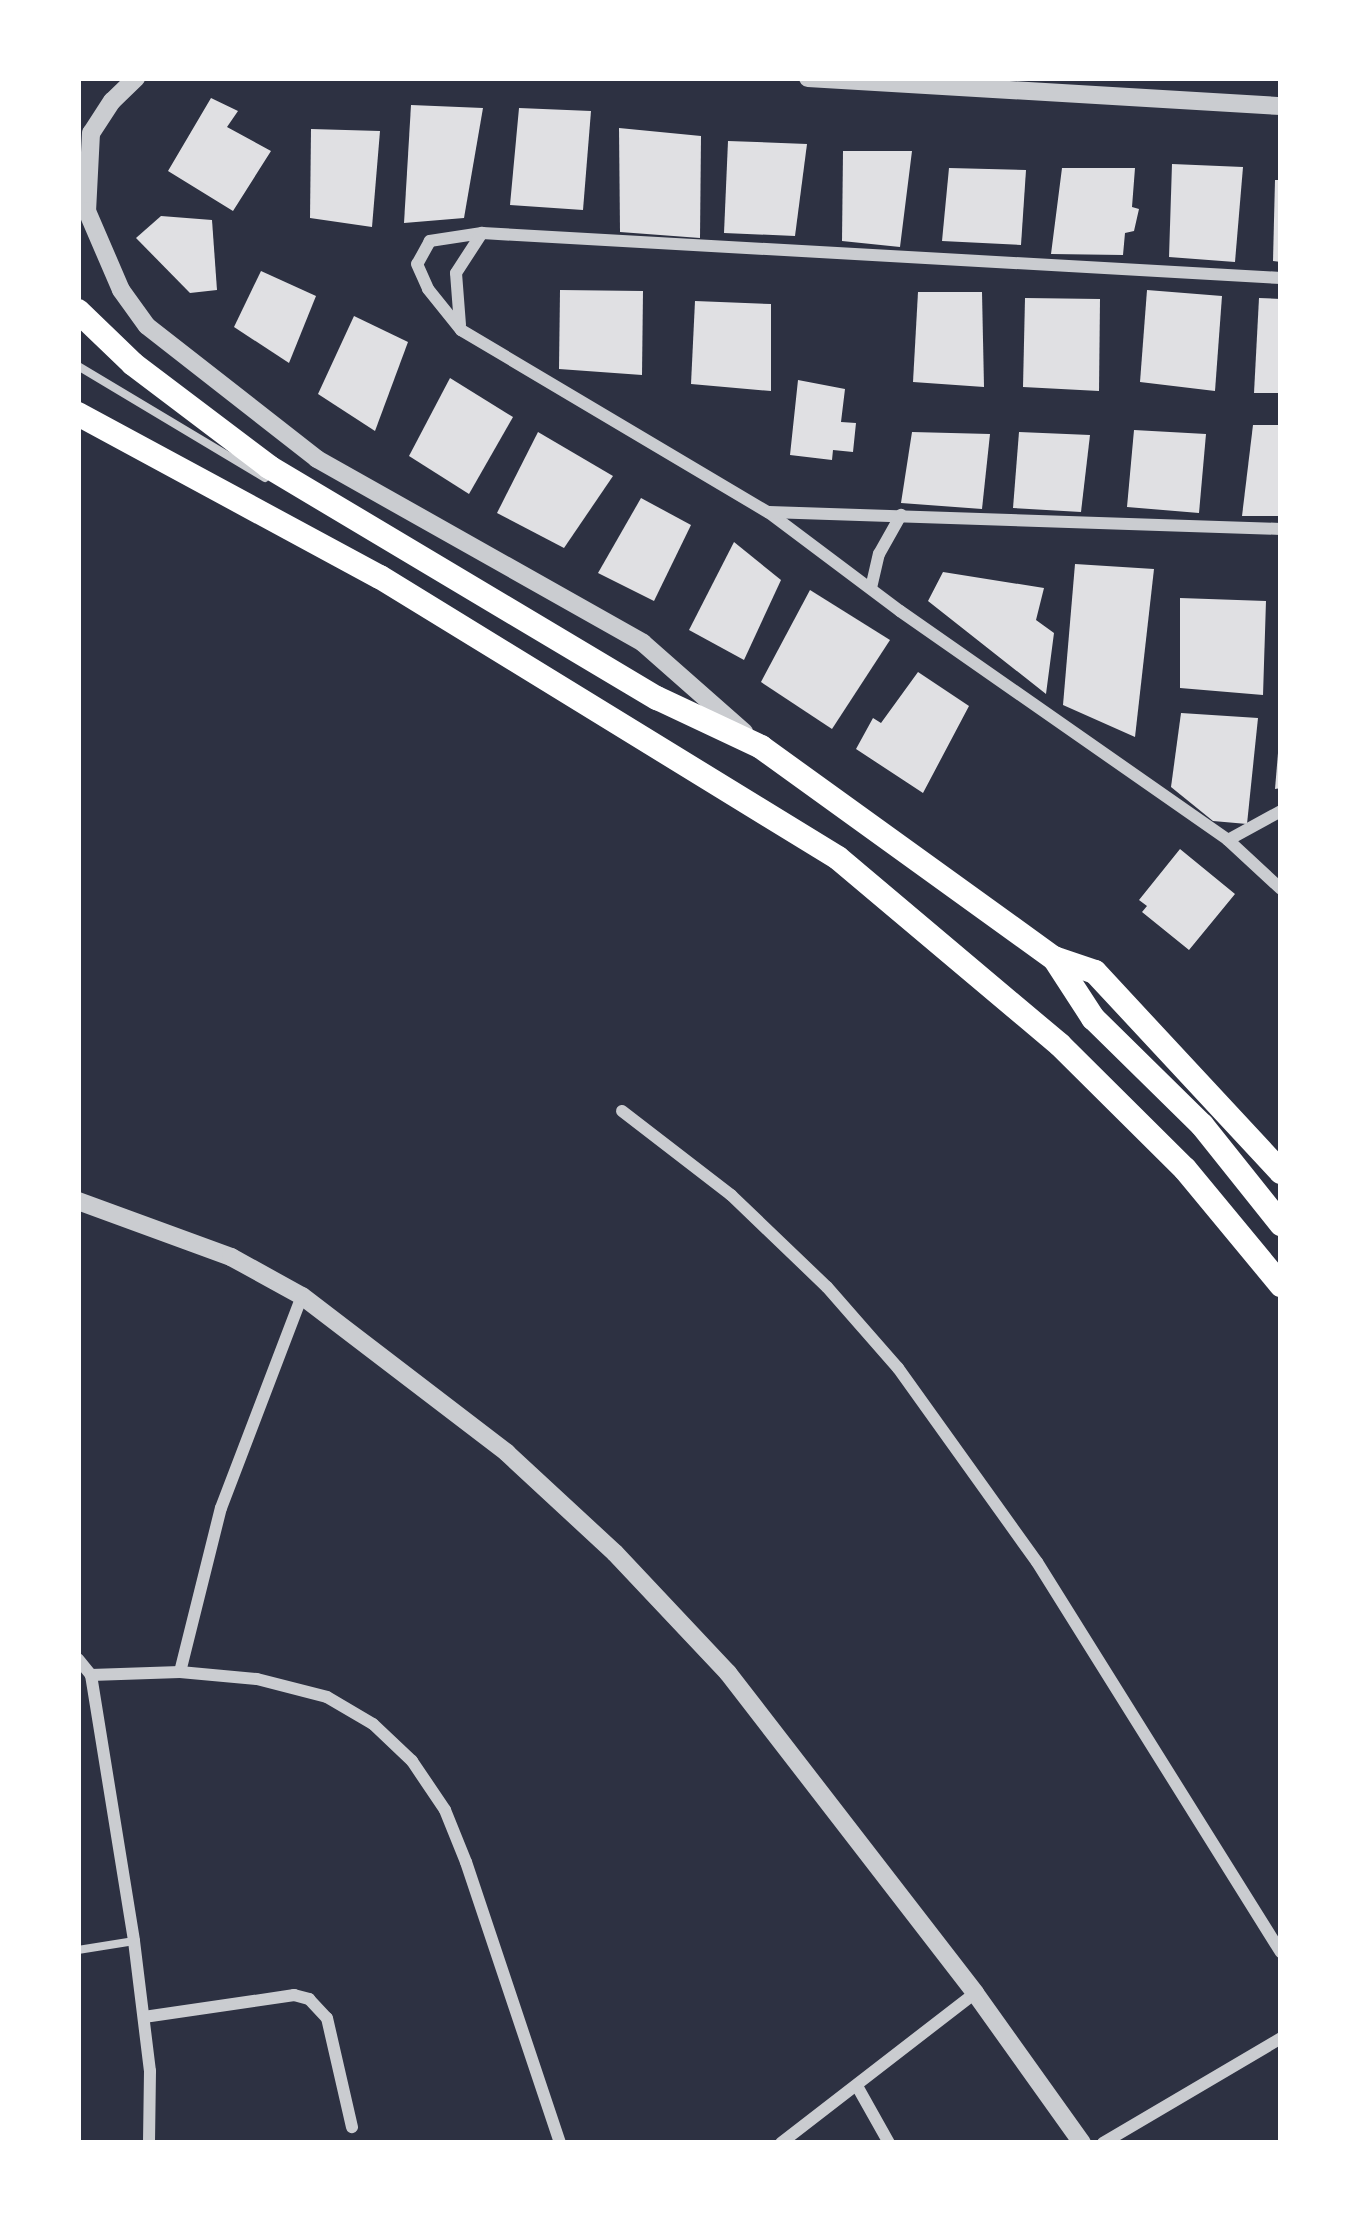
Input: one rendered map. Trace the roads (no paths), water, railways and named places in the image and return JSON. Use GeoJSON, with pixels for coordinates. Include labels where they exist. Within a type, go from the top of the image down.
{"type":"FeatureCollection","features":[{"type":"Feature","properties":{"kind":"highway"},"geometry":{"type":"LineString","coordinates":[[78,311],[208,424],[328,504],[657,698],[761,747],[1054,958],[1095,972],[1281,1172]]}},
{"type":"Feature","properties":{"kind":"highway"},"geometry":{"type":"LineString","coordinates":[[78,414],[380,577],[838,857],[1060,1045],[1185,1169],[1281,1285]]}},
{"type":"Feature","properties":{"kind":"highway"},"geometry":{"type":"LineString","coordinates":[[1054,958],[1093,1018],[1202,1125],[1281,1225]]}},
{"type":"Feature","properties":{"kind":"street"},"geometry":{"type":"LineString","coordinates":[[136,78],[92,134],[87,212],[121,290],[147,326],[317,459],[643,643],[761,747]]}},
{"type":"Feature","properties":{"kind":"street"},"geometry":{"type":"LineString","coordinates":[[808,78],[1281,106]]}},
{"type":"Feature","properties":{"kind":"street"},"geometry":{"type":"LineString","coordinates":[[1281,278],[482,233],[444,236],[422,246],[418,255],[419,275],[461,330],[768,512],[1228,840],[1281,889]]}},
{"type":"Feature","properties":{"kind":"street"},"geometry":{"type":"LineString","coordinates":[[461,330],[456,273],[482,233]]}},
{"type":"Feature","properties":{"kind":"street"},"geometry":{"type":"LineString","coordinates":[[768,512],[1281,529]]}},
{"type":"Feature","properties":{"kind":"street"},"geometry":{"type":"LineString","coordinates":[[871,588],[879,554],[901,515]]}},
{"type":"Feature","properties":{"kind":"street"},"geometry":{"type":"LineString","coordinates":[[1228,840],[1281,812]]}},
{"type":"Feature","properties":{"kind":"street"},"geometry":{"type":"LineString","coordinates":[[622,1111],[730,1195],[827,1287],[898,1368],[1037,1562],[1281,1952]]}},
{"type":"Feature","properties":{"kind":"street"},"geometry":{"type":"LineString","coordinates":[[78,1201],[231,1257],[302,1296],[490,1439],[615,1553],[728,1672],[975,1994],[1082,2143]]}},
{"type":"Feature","properties":{"kind":"street"},"geometry":{"type":"LineString","coordinates":[[180,1672],[220,1508],[302,1296]]}},
{"type":"Feature","properties":{"kind":"street"},"geometry":{"type":"LineString","coordinates":[[78,1659],[91,1675],[134,1942],[144,2017],[148,2143]]}},
{"type":"Feature","properties":{"kind":"street"},"geometry":{"type":"LineString","coordinates":[[91,1675],[180,1672],[257,1679],[327,1697],[374,1724],[412,1761],[445,1810],[466,1862],[560,2143]]}},
{"type":"Feature","properties":{"kind":"street"},"geometry":{"type":"LineString","coordinates":[[782,2143],[975,1994]]}},
{"type":"Feature","properties":{"kind":"street"},"geometry":{"type":"LineString","coordinates":[[144,2017],[294,1995],[309,1999],[327,2018],[352,2127]]}},
{"type":"Feature","properties":{"kind":"street"},"geometry":{"type":"LineString","coordinates":[[1102,2143],[1281,2038]]}},
{"type":"Feature","properties":{"kind":"street"},"geometry":{"type":"LineString","coordinates":[[857,2086],[889,2143]]}},
{"type":"Feature","properties":{"kind":"lane"},"geometry":{"type":"LineString","coordinates":[[78,366],[248,469],[328,504]]}},
{"type":"Feature","properties":{"kind":"lane"},"geometry":{"type":"LineString","coordinates":[[78,1950],[134,1942]]}}]}
